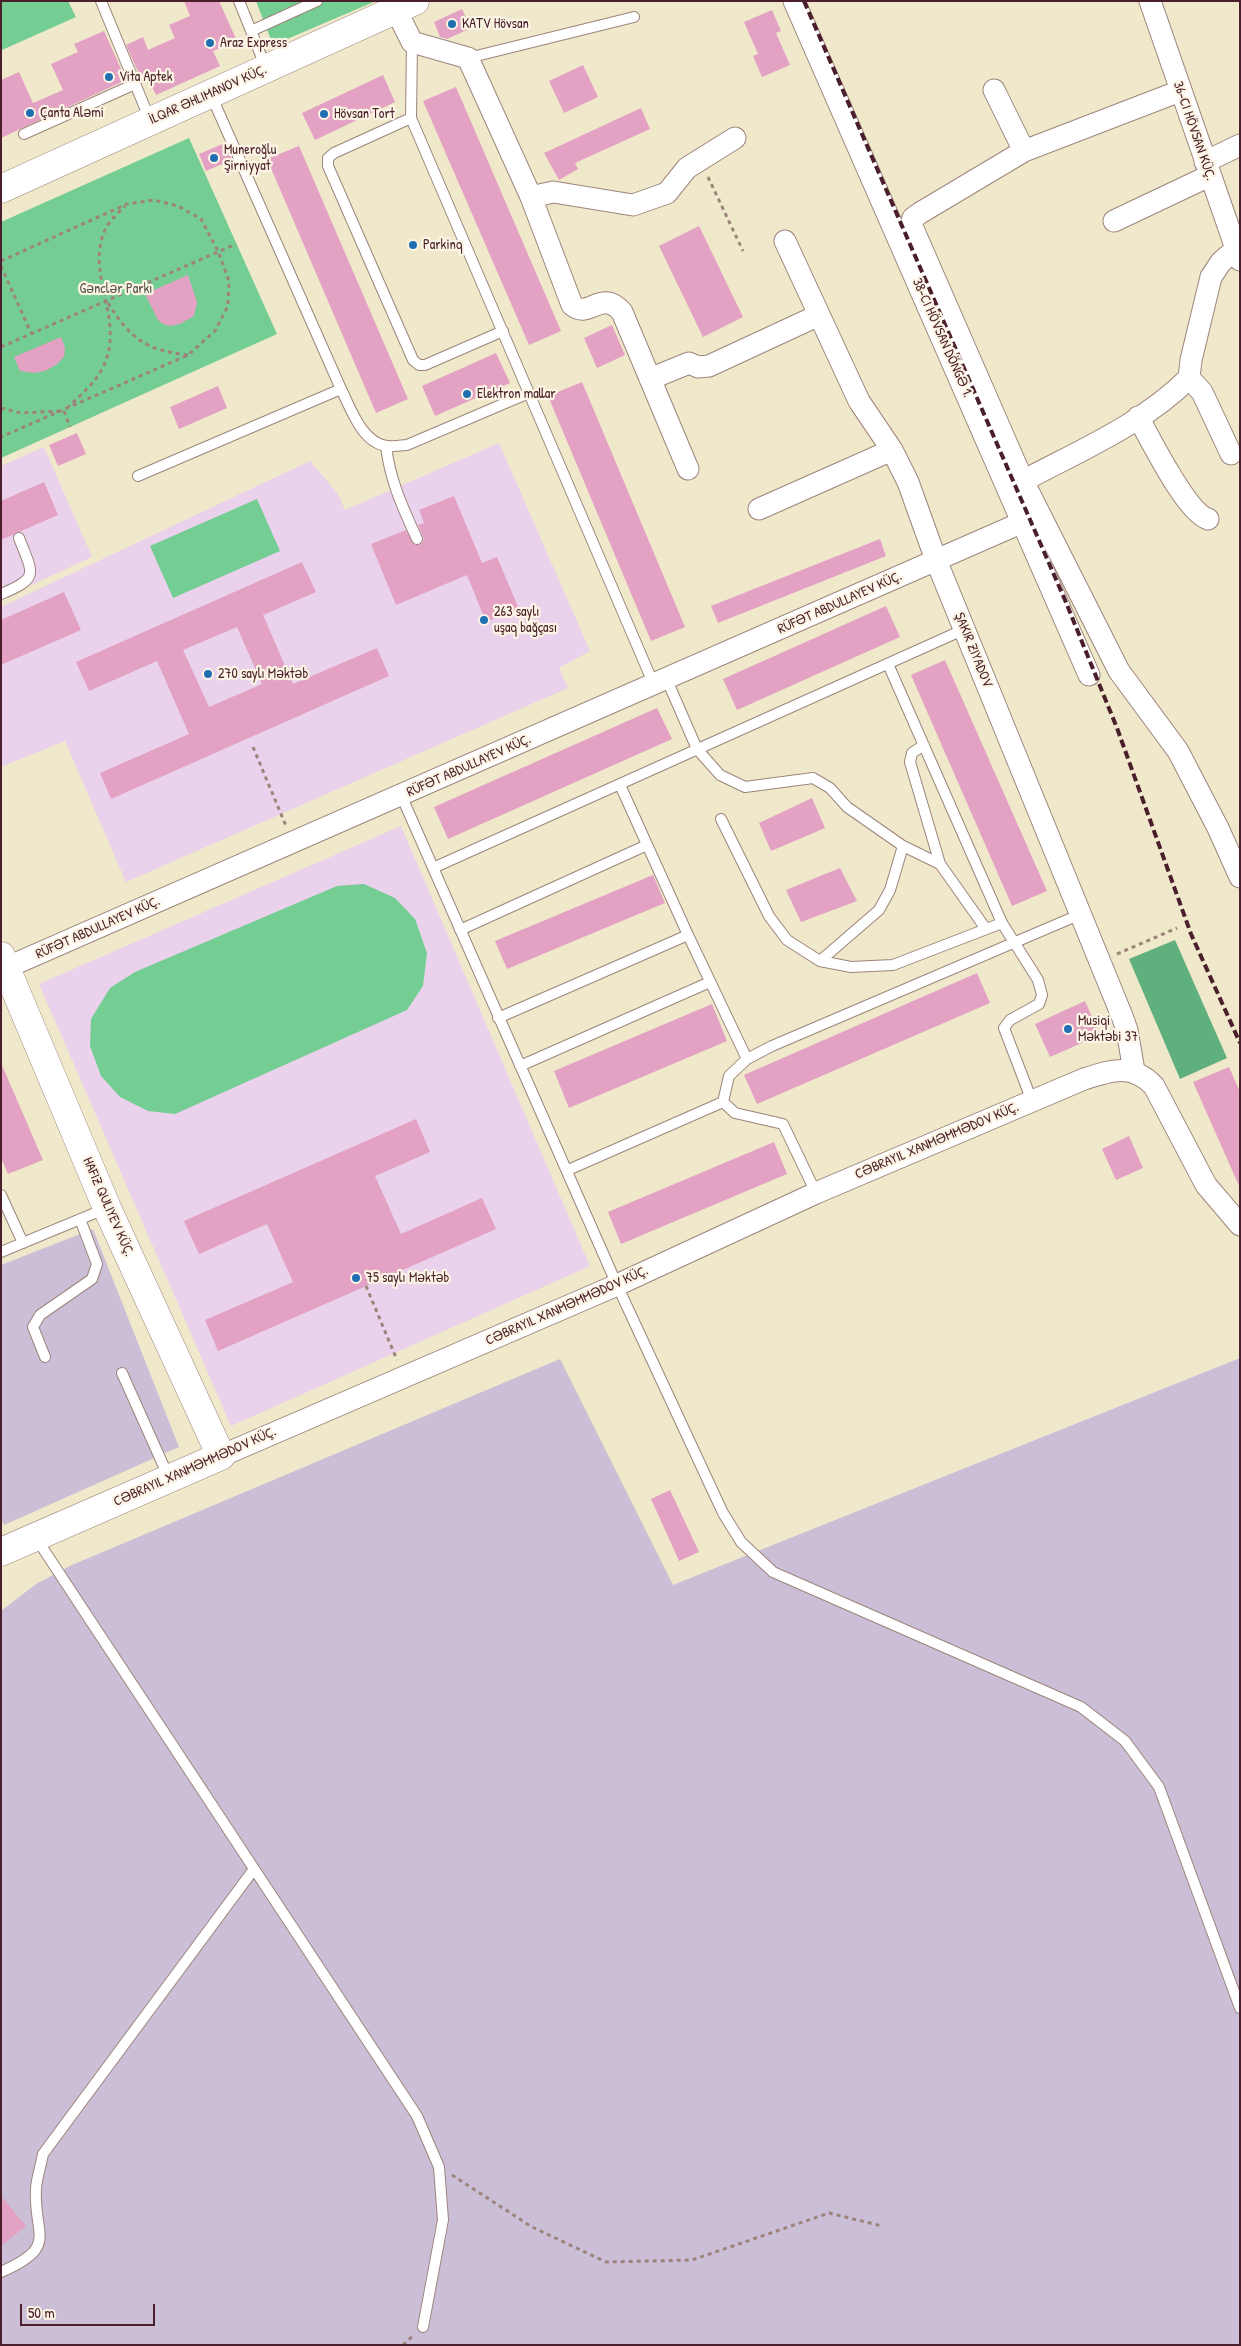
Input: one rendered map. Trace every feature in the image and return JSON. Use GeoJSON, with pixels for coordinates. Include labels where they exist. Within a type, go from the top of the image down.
{"type":"FeatureCollection","features":[{"type":"Feature","properties":{"kind":"street","name":"38-CI HÖVSAN DÖNGƏ 1."},"geometry":{"type":"LineString","coordinates":[[794,1],[1089,675]]}},
{"type":"Feature","properties":{"kind":"street"},"geometry":{"type":"LineString","coordinates":[[1023,481],[1138,417],[1172,395],[1189,378],[1190,360],[1211,276],[1221,262],[1238,254],[1150,1]]}},
{"type":"Feature","properties":{"kind":"street"},"geometry":{"type":"LineString","coordinates":[[405,6],[412,42],[468,58],[531,197],[572,305],[576,309],[584,309],[607,301],[615,303],[622,312],[688,469]]}},
{"type":"Feature","properties":{"kind":"street","name":"İLQAR ƏHLIMANOV KÜÇ."},"geometry":{"type":"LineString","coordinates":[[1,189],[405,6]]}},
{"type":"Feature","properties":{"kind":"street"},"geometry":{"type":"LineString","coordinates":[[994,90],[1024,151]]}},
{"type":"Feature","properties":{"kind":"street"},"geometry":{"type":"LineString","coordinates":[[1180,91],[1024,151],[920,213],[913,218],[911,224],[1023,481],[1119,671],[1178,751],[1218,828],[1235,853],[1240,877]]}},
{"type":"Feature","properties":{"kind":"street"},"geometry":{"type":"LineString","coordinates":[[531,197],[553,192],[632,205],[644,203],[667,193],[687,168],[734,138]]}},
{"type":"Feature","properties":{"kind":"street"},"geometry":{"type":"LineString","coordinates":[[1114,221],[1207,169],[1240,145]]}},
{"type":"Feature","properties":{"kind":"street","name":"ŞAKIR ZIYADOV"},"geometry":{"type":"LineString","coordinates":[[785,241],[859,401],[892,450],[908,482],[936,560],[1127,1030],[1134,1071]]}},
{"type":"Feature","properties":{"kind":"street"},"geometry":{"type":"LineString","coordinates":[[650,379],[689,364],[698,367],[709,366],[819,315]]}},
{"type":"Feature","properties":{"kind":"street"},"geometry":{"type":"LineString","coordinates":[[1189,378],[1202,392],[1231,454]]}},
{"type":"Feature","properties":{"kind":"street"},"geometry":{"type":"LineString","coordinates":[[1138,417],[1178,486],[1199,516],[1208,519]]}},
{"type":"Feature","properties":{"kind":"street"},"geometry":{"type":"LineString","coordinates":[[759,509],[892,450]]}},
{"type":"Feature","properties":{"kind":"street","name":"RÜFƏT ABDULLAYEV KÜÇ."},"geometry":{"type":"LineString","coordinates":[[3,965],[402,795],[1023,522]]}},
{"type":"Feature","properties":{"kind":"street","name":"HAFIZ QULIYEV KÜÇ."},"geometry":{"type":"LineString","coordinates":[[3,965],[107,1208],[221,1456]]}},
{"type":"Feature","properties":{"kind":"street"},"geometry":{"type":"LineString","coordinates":[[1,1552],[617,1285],[816,1193],[1032,1101],[1107,1072],[1134,1071],[1146,1078],[1154,1086],[1206,1185],[1240,1225]]}},
{"type":"Feature","properties":{"kind":"lane"},"geometry":{"type":"LineString","coordinates":[[101,1],[150,121]]}},
{"type":"Feature","properties":{"kind":"lane"},"geometry":{"type":"LineString","coordinates":[[239,1],[266,69]]}},
{"type":"Feature","properties":{"kind":"lane"},"geometry":{"type":"LineString","coordinates":[[251,31],[317,1]]}},
{"type":"Feature","properties":{"kind":"lane"},"geometry":{"type":"LineString","coordinates":[[468,58],[634,17]]}},
{"type":"Feature","properties":{"kind":"lane"},"geometry":{"type":"LineString","coordinates":[[412,42],[411,118],[529,393],[660,682],[697,749],[720,775],[745,787],[813,778],[830,788],[846,807],[903,846],[940,864]]}},
{"type":"Feature","properties":{"kind":"lane"},"geometry":{"type":"LineString","coordinates":[[24,134],[135,84]]}},
{"type":"Feature","properties":{"kind":"lane"},"geometry":{"type":"LineString","coordinates":[[210,94],[341,389],[359,425],[372,440],[386,446],[407,444],[529,393]]}},
{"type":"Feature","properties":{"kind":"lane"},"geometry":{"type":"LineString","coordinates":[[411,118],[334,153],[328,158],[328,166],[414,360],[419,365],[426,365],[503,332]]}},
{"type":"Feature","properties":{"kind":"lane"},"geometry":{"type":"LineString","coordinates":[[138,476],[341,389]]}},
{"type":"Feature","properties":{"kind":"lane"},"geometry":{"type":"LineString","coordinates":[[386,446],[394,489],[417,540]]}},
{"type":"Feature","properties":{"kind":"lane"},"geometry":{"type":"LineString","coordinates":[[1,594],[22,585],[29,579],[31,572],[19,538]]}},
{"type":"Feature","properties":{"kind":"lane"},"geometry":{"type":"LineString","coordinates":[[433,868],[965,629]]}},
{"type":"Feature","properties":{"kind":"lane"},"geometry":{"type":"LineString","coordinates":[[888,664],[1002,923],[1038,980],[1042,995],[1039,1004],[1010,1020],[1004,1028],[1032,1101]]}},
{"type":"Feature","properties":{"kind":"lane"},"geometry":{"type":"LineString","coordinates":[[924,744],[912,753],[910,762],[940,864],[986,929]]}},
{"type":"Feature","properties":{"kind":"lane"},"geometry":{"type":"LineString","coordinates":[[620,785],[688,936],[747,1059]]}},
{"type":"Feature","properties":{"kind":"lane"},"geometry":{"type":"LineString","coordinates":[[402,795],[498,1018],[568,1170],[617,1285],[723,1513],[741,1542],[773,1572],[1081,1707],[1126,1741],[1159,1787],[1240,2008]]}},
{"type":"Feature","properties":{"kind":"lane"},"geometry":{"type":"LineString","coordinates":[[722,819],[769,916],[787,940],[820,961],[851,967],[893,964],[1002,923]]}},
{"type":"Feature","properties":{"kind":"lane"},"geometry":{"type":"LineString","coordinates":[[460,930],[647,845]]}},
{"type":"Feature","properties":{"kind":"lane"},"geometry":{"type":"LineString","coordinates":[[820,961],[879,910],[890,890],[903,846]]}},
{"type":"Feature","properties":{"kind":"lane"},"geometry":{"type":"LineString","coordinates":[[723,1102],[729,1076],[747,1059],[772,1046],[1081,914]]}},
{"type":"Feature","properties":{"kind":"lane"},"geometry":{"type":"LineString","coordinates":[[498,1018],[688,936]]}},
{"type":"Feature","properties":{"kind":"lane"},"geometry":{"type":"LineString","coordinates":[[520,1066],[710,982]]}},
{"type":"Feature","properties":{"kind":"lane"},"geometry":{"type":"LineString","coordinates":[[568,1170],[723,1102]]}},
{"type":"Feature","properties":{"kind":"lane"},"geometry":{"type":"LineString","coordinates":[[723,1102],[735,1113],[784,1124],[816,1193]]}},
{"type":"Feature","properties":{"kind":"lane"},"geometry":{"type":"LineString","coordinates":[[1,1195],[22,1243]]}},
{"type":"Feature","properties":{"kind":"lane"},"geometry":{"type":"LineString","coordinates":[[1,1252],[107,1208]]}},
{"type":"Feature","properties":{"kind":"lane"},"geometry":{"type":"LineString","coordinates":[[44,1357],[33,1327],[40,1315],[92,1279],[97,1264],[80,1219]]}},
{"type":"Feature","properties":{"kind":"lane"},"geometry":{"type":"LineString","coordinates":[[122,1373],[169,1479]]}},
{"type":"Feature","properties":{"kind":"lane"},"geometry":{"type":"LineString","coordinates":[[35,1538],[417,2116],[439,2167],[443,2220],[423,2327]]}},
{"type":"Feature","properties":{"kind":"lane"},"geometry":{"type":"LineString","coordinates":[[1,2272],[31,2256],[40,2240],[36,2189],[43,2154],[254,1869]]}},
{"type":"Feature","properties":{"kind":"path"},"geometry":{"type":"LineString","coordinates":[[698,161],[717,193],[743,250]]}},
{"type":"Feature","properties":{"kind":"path"},"geometry":{"type":"LineString","coordinates":[[1,261],[127,204],[154,200],[178,206],[201,219],[218,251],[229,281],[228,306],[215,331],[188,355],[1,437]]}},
{"type":"Feature","properties":{"kind":"path"},"geometry":{"type":"LineString","coordinates":[[1,408],[21,413],[64,411],[89,388],[105,364],[112,337],[98,268],[100,244],[106,228],[127,204]]}},
{"type":"Feature","properties":{"kind":"path"},"geometry":{"type":"LineString","coordinates":[[1,347],[236,244]]}},
{"type":"Feature","properties":{"kind":"path"},"geometry":{"type":"LineString","coordinates":[[1,266],[30,333]]}},
{"type":"Feature","properties":{"kind":"path"},"geometry":{"type":"LineString","coordinates":[[106,300],[123,327],[144,343],[165,352],[188,355]]}},
{"type":"Feature","properties":{"kind":"path"},"geometry":{"type":"LineString","coordinates":[[64,411],[70,427]]}},
{"type":"Feature","properties":{"kind":"path"},"geometry":{"type":"LineString","coordinates":[[253,747],[293,842]]}},
{"type":"Feature","properties":{"kind":"path"},"geometry":{"type":"LineString","coordinates":[[1100,961],[1177,928]]}},
{"type":"Feature","properties":{"kind":"path"},"geometry":{"type":"LineString","coordinates":[[366,1286],[404,1376]]}},
{"type":"Feature","properties":{"kind":"path"},"geometry":{"type":"LineString","coordinates":[[439,2167],[532,2226],[606,2262],[692,2260],[829,2213],[882,2226]]}},
{"type":"Feature","properties":{"kind":"shaded area","name":"270 saylı Məktəb"},"geometry":{"type":"Polygon","coordinates":[[[499,443],[590,651],[559,668],[568,688],[126,882],[65,741],[1,767],[1,607],[310,461],[338,494],[345,510],[499,443]]]}},
{"type":"Feature","properties":{"kind":"shaded area"},"geometry":{"type":"Polygon","coordinates":[[[44,447],[92,557],[1,599],[1,466],[44,447]]]}},
{"type":"Feature","properties":{"kind":"shaded area"},"geometry":{"type":"Polygon","coordinates":[[[401,826],[590,1266],[231,1426],[39,984],[401,826]]]}},
{"type":"Feature","properties":{"kind":"shaded area"},"geometry":{"type":"Polygon","coordinates":[[[93,1229],[179,1447],[4,1525],[1,1518],[1,1265],[93,1229]]]}},
{"type":"Feature","properties":{"kind":"shaded area"},"geometry":{"type":"Polygon","coordinates":[[[1240,1358],[1240,2345],[1,2345],[1,1611],[36,1584],[72,1565],[560,1359],[673,1585],[1240,1358]]]}},
{"type":"Feature","properties":{"kind":"green space"},"geometry":{"type":"Polygon","coordinates":[[[1,1],[68,1],[76,17],[2,50],[1,1]]]}},
{"type":"Feature","properties":{"kind":"green space"},"geometry":{"type":"Polygon","coordinates":[[[256,1],[376,1],[273,45],[256,1]]]}},
{"type":"Feature","properties":{"kind":"green space","name":"Gənclər Parkı"},"geometry":{"type":"Polygon","coordinates":[[[189,138],[277,334],[1,458],[1,222],[189,138]]]}},
{"type":"Feature","properties":{"kind":"green space"},"geometry":{"type":"Polygon","coordinates":[[[257,499],[280,551],[173,598],[150,546],[257,499]]]}},
{"type":"Feature","properties":{"kind":"green space"},"geometry":{"type":"Polygon","coordinates":[[[364,884],[395,898],[415,919],[427,953],[423,986],[407,1010],[175,1114],[148,1111],[120,1097],[101,1076],[90,1046],[91,1019],[110,988],[135,972],[337,886],[364,884]]]}},
{"type":"Feature","properties":{"kind":"green space"},"geometry":{"type":"Polygon","coordinates":[[[1175,940],[1227,1058],[1180,1079],[1129,959],[1175,940]]]}},
{"type":"Feature","properties":{"kind":"building"},"geometry":{"type":"Polygon","coordinates":[[[184,1],[219,1],[237,41],[213,51],[220,66],[156,95],[146,74],[140,76],[126,45],[143,37],[148,50],[175,38],[169,25],[190,16],[184,1]]]}},
{"type":"Feature","properties":{"kind":"building"},"geometry":{"type":"Polygon","coordinates":[[[462,9],[471,28],[447,39],[440,37],[434,22],[462,9]]]}},
{"type":"Feature","properties":{"kind":"building"},"geometry":{"type":"Polygon","coordinates":[[[772,10],[781,31],[776,33],[790,65],[762,77],[753,56],[758,54],[744,22],[772,10]]]}},
{"type":"Feature","properties":{"kind":"building"},"geometry":{"type":"Polygon","coordinates":[[[104,31],[126,80],[1,138],[1,80],[19,72],[33,103],[63,90],[51,64],[78,52],[74,44],[104,31]]]}},
{"type":"Feature","properties":{"kind":"building"},"geometry":{"type":"Polygon","coordinates":[[[583,65],[598,97],[564,113],[549,81],[583,65]]]}},
{"type":"Feature","properties":{"kind":"building"},"geometry":{"type":"Polygon","coordinates":[[[383,75],[395,102],[315,140],[302,113],[383,75]]]}},
{"type":"Feature","properties":{"kind":"building"},"geometry":{"type":"Polygon","coordinates":[[[456,87],[561,331],[529,345],[423,101],[456,87]]]}},
{"type":"Feature","properties":{"kind":"building"},"geometry":{"type":"Polygon","coordinates":[[[641,108],[650,129],[575,163],[578,169],[559,180],[544,153],[641,108]]]}},
{"type":"Feature","properties":{"kind":"building"},"geometry":{"type":"Polygon","coordinates":[[[225,143],[232,160],[206,171],[199,154],[225,143]]]}},
{"type":"Feature","properties":{"kind":"building"},"geometry":{"type":"Polygon","coordinates":[[[299,146],[408,399],[376,413],[267,159],[299,146]]]}},
{"type":"Feature","properties":{"kind":"building"},"geometry":{"type":"Polygon","coordinates":[[[699,226],[743,317],[703,337],[659,246],[699,226]]]}},
{"type":"Feature","properties":{"kind":"building"},"geometry":{"type":"Polygon","coordinates":[[[188,275],[197,302],[194,316],[180,324],[170,326],[163,324],[158,320],[145,294],[188,275]]]}},
{"type":"Feature","properties":{"kind":"building"},"geometry":{"type":"Polygon","coordinates":[[[612,325],[625,355],[597,368],[584,338],[612,325]]]}},
{"type":"Feature","properties":{"kind":"building"},"geometry":{"type":"Polygon","coordinates":[[[61,337],[65,348],[64,357],[56,365],[45,371],[34,373],[20,371],[14,357],[61,337]]]}},
{"type":"Feature","properties":{"kind":"building"},"geometry":{"type":"Polygon","coordinates":[[[496,353],[510,383],[435,416],[422,386],[496,353]]]}},
{"type":"Feature","properties":{"kind":"building"},"geometry":{"type":"Polygon","coordinates":[[[582,382],[685,627],[651,641],[548,396],[582,382]]]}},
{"type":"Feature","properties":{"kind":"building"},"geometry":{"type":"Polygon","coordinates":[[[218,386],[227,408],[179,429],[170,407],[218,386]]]}},
{"type":"Feature","properties":{"kind":"building"},"geometry":{"type":"Polygon","coordinates":[[[77,433],[86,454],[58,466],[49,445],[77,433]]]}},
{"type":"Feature","properties":{"kind":"building"},"geometry":{"type":"Polygon","coordinates":[[[44,482],[58,515],[1,540],[1,501],[44,482]]]}},
{"type":"Feature","properties":{"kind":"building"},"geometry":{"type":"Polygon","coordinates":[[[454,496],[482,563],[497,557],[519,609],[486,622],[467,575],[396,605],[371,544],[406,530],[413,544],[420,545],[424,539],[418,525],[424,523],[419,510],[454,496]]]}},
{"type":"Feature","properties":{"kind":"building"},"geometry":{"type":"Polygon","coordinates":[[[880,539],[886,556],[718,623],[711,606],[880,539]]]}},
{"type":"Feature","properties":{"kind":"building"},"geometry":{"type":"Polygon","coordinates":[[[302,562],[316,592],[263,615],[293,684],[377,648],[389,676],[111,799],[100,773],[189,734],[157,661],[89,691],[76,662],[302,562]],[[237,627],[183,650],[209,707],[262,684],[237,627]]]}},
{"type":"Feature","properties":{"kind":"building"},"geometry":{"type":"Polygon","coordinates":[[[64,592],[81,630],[1,665],[1,620],[64,592]]]}},
{"type":"Feature","properties":{"kind":"building"},"geometry":{"type":"Polygon","coordinates":[[[886,606],[900,637],[737,710],[723,679],[886,606]]]}},
{"type":"Feature","properties":{"kind":"building"},"geometry":{"type":"Polygon","coordinates":[[[945,660],[1047,891],[1012,906],[911,675],[945,660]]]}},
{"type":"Feature","properties":{"kind":"building"},"geometry":{"type":"Polygon","coordinates":[[[657,708],[672,739],[448,839],[434,807],[657,708]]]}},
{"type":"Feature","properties":{"kind":"building"},"geometry":{"type":"Polygon","coordinates":[[[812,798],[825,828],[771,851],[759,823],[812,798]]]}},
{"type":"Feature","properties":{"kind":"building"},"geometry":{"type":"Polygon","coordinates":[[[840,868],[857,901],[801,922],[786,890],[840,868]]]}},
{"type":"Feature","properties":{"kind":"building"},"geometry":{"type":"Polygon","coordinates":[[[653,875],[665,903],[507,969],[495,941],[653,875]]]}},
{"type":"Feature","properties":{"kind":"building"},"geometry":{"type":"Polygon","coordinates":[[[977,973],[990,1003],[757,1104],[744,1075],[977,973]]]}},
{"type":"Feature","properties":{"kind":"building"},"geometry":{"type":"Polygon","coordinates":[[[1085,1001],[1100,1035],[1050,1057],[1035,1024],[1085,1001]]]}},
{"type":"Feature","properties":{"kind":"building"},"geometry":{"type":"Polygon","coordinates":[[[712,1004],[727,1041],[569,1108],[554,1071],[712,1004]]]}},
{"type":"Feature","properties":{"kind":"building"},"geometry":{"type":"Polygon","coordinates":[[[1,1063],[43,1160],[8,1174],[1,1158],[1,1063]]]}},
{"type":"Feature","properties":{"kind":"building"},"geometry":{"type":"Polygon","coordinates":[[[1229,1067],[1240,1092],[1240,1188],[1193,1082],[1229,1067]]]}},
{"type":"Feature","properties":{"kind":"building"},"geometry":{"type":"Polygon","coordinates":[[[416,1119],[430,1152],[375,1176],[401,1234],[482,1198],[496,1229],[218,1351],[205,1320],[293,1282],[267,1224],[199,1254],[184,1221],[416,1119]]]}},
{"type":"Feature","properties":{"kind":"building"},"geometry":{"type":"Polygon","coordinates":[[[1129,1136],[1143,1168],[1116,1180],[1102,1149],[1129,1136]]]}},
{"type":"Feature","properties":{"kind":"building"},"geometry":{"type":"Polygon","coordinates":[[[774,1142],[787,1174],[621,1244],[608,1212],[774,1142]]]}},
{"type":"Feature","properties":{"kind":"building"},"geometry":{"type":"Polygon","coordinates":[[[670,1490],[699,1552],[679,1561],[651,1499],[670,1490]]]}},
{"type":"Feature","properties":{"kind":"building"},"geometry":{"type":"Polygon","coordinates":[[[1,2196],[26,2226],[1,2246],[1,2196]]]}},
{"type":"Feature","properties":{"kind":"railway"},"geometry":{"type":"LineString","coordinates":[[804,1],[1065,600],[1117,728],[1191,934],[1240,1043]]}},
{"type":"Feature","properties":{"kind":"place","name":"KATV Hövsan"},"geometry":{"type":"Point","coordinates":[452,24]}},
{"type":"Feature","properties":{"kind":"place","name":"Araz Express"},"geometry":{"type":"Point","coordinates":[210,43]}},
{"type":"Feature","properties":{"kind":"place","name":"Vita Aptek"},"geometry":{"type":"Point","coordinates":[109,77]}},
{"type":"Feature","properties":{"kind":"place","name":"Çanta Aləmi"},"geometry":{"type":"Point","coordinates":[30,113]}},
{"type":"Feature","properties":{"kind":"place","name":"Hövsan Tort"},"geometry":{"type":"Point","coordinates":[324,114]}},
{"type":"Feature","properties":{"kind":"place","name":"Muneroğlu Şirniyyat"},"geometry":{"type":"Point","coordinates":[214,158]}},
{"type":"Feature","properties":{"kind":"place","name":"Parkinq"},"geometry":{"type":"Point","coordinates":[413,245]}},
{"type":"Feature","properties":{"kind":"place","name":"Elektron mallar"},"geometry":{"type":"Point","coordinates":[467,394]}},
{"type":"Feature","properties":{"kind":"place","name":"263 saylı uşaq bağçası"},"geometry":{"type":"Point","coordinates":[484,620]}},
{"type":"Feature","properties":{"kind":"place","name":"270 saylı Məktəb"},"geometry":{"type":"Point","coordinates":[208,674]}},
{"type":"Feature","properties":{"kind":"place","name":"Musiqi Məktəbi 37"},"geometry":{"type":"Point","coordinates":[1068,1029]}},
{"type":"Feature","properties":{"kind":"place","name":"75 saylı Məktəb"},"geometry":{"type":"Point","coordinates":[356,1278]}}]}
